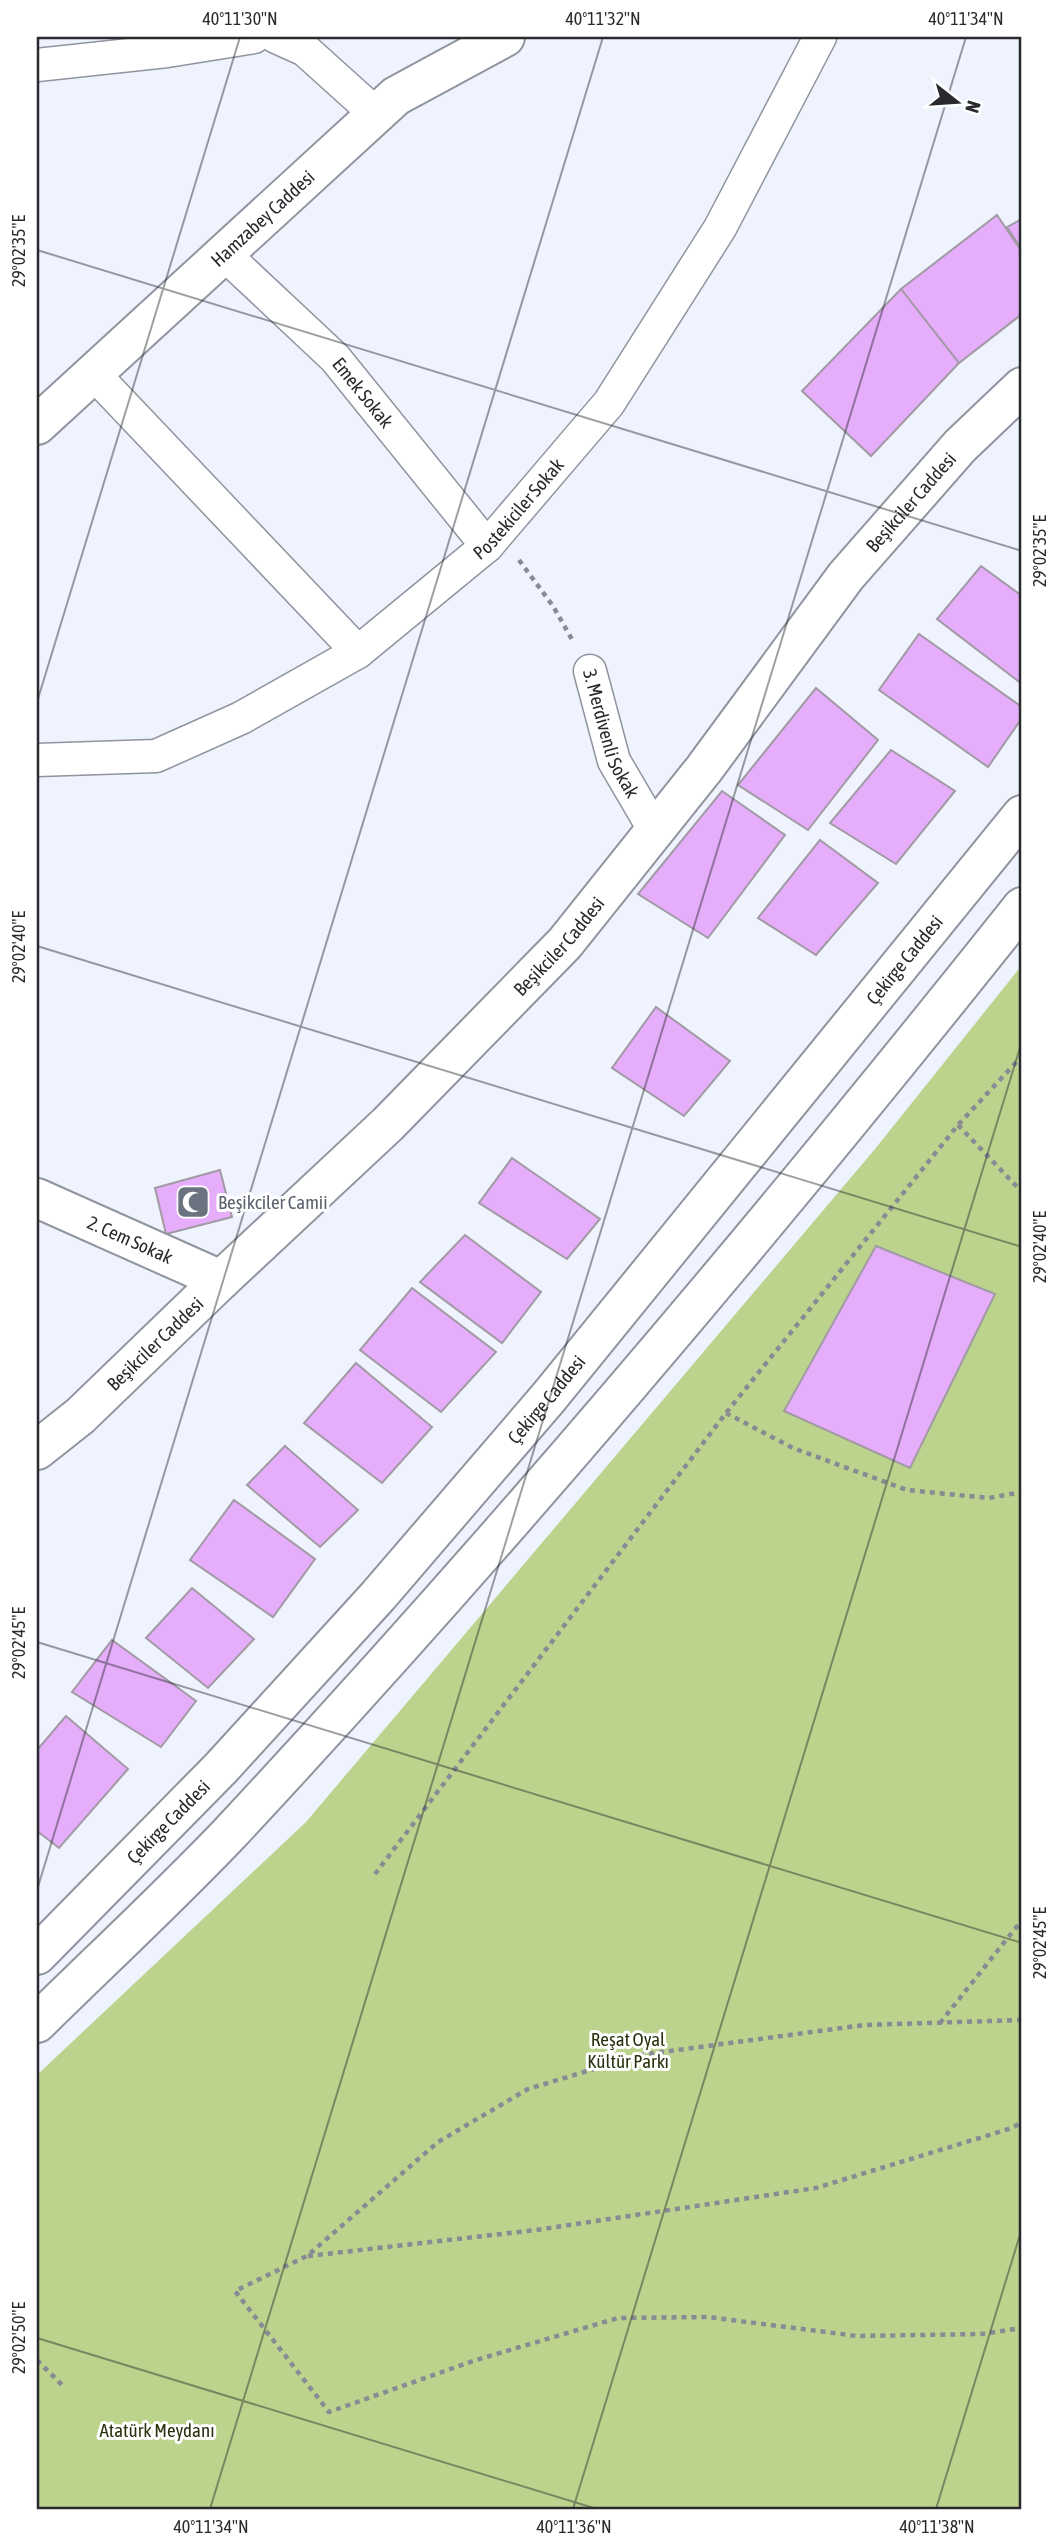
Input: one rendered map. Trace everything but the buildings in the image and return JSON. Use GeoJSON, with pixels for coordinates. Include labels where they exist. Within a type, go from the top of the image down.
{"type":"FeatureCollection","features":[{"type":"Feature","properties":{"kind":"main road","name":"Hamzabey Caddesi"},"geometry":{"type":"LineString","coordinates":[[37,425],[396,96],[505,37]]}},
{"type":"Feature","properties":{"kind":"main road","name":"Beşikciler Caddesi"},"geometry":{"type":"LineString","coordinates":[[37,1450],[80,1416],[388,1124],[556,953],[704,769],[846,576],[960,446],[1022,387]]}},
{"type":"Feature","properties":{"kind":"main road","name":"Çekirge Caddesi"},"geometry":{"type":"LineString","coordinates":[[37,1955],[221,1768],[387,1585],[549,1397],[1022,815]]}},
{"type":"Feature","properties":{"kind":"main road"},"geometry":{"type":"LineString","coordinates":[[37,2023],[226,1836],[452,1588],[716,1284],[903,1057],[1022,907]]}},
{"type":"Feature","properties":{"kind":"main road","name":"2. Cem Sokak"},"geometry":{"type":"LineString","coordinates":[[37,1198],[221,1280]]}},
{"type":"Feature","properties":{"kind":"street"},"geometry":{"type":"LineString","coordinates":[[37,65],[167,51],[254,37]]}},
{"type":"Feature","properties":{"kind":"street"},"geometry":{"type":"LineString","coordinates":[[276,37],[305,50],[376,114]]}},
{"type":"Feature","properties":{"kind":"street","name":"Postekiciler Sokak"},"geometry":{"type":"LineString","coordinates":[[37,760],[156,756],[241,718],[358,652],[493,539],[610,403],[720,228],[820,37]]}},
{"type":"Feature","properties":{"kind":"street","name":"Emek Sokak"},"geometry":{"type":"LineString","coordinates":[[223,253],[335,358],[493,539]]}},
{"type":"Feature","properties":{"kind":"street"},"geometry":{"type":"LineString","coordinates":[[93,373],[358,652]]}},
{"type":"Feature","properties":{"kind":"street","name":"3. Merdivenli Sokak"},"geometry":{"type":"LineString","coordinates":[[590,671],[614,761],[655,831]]}},
{"type":"Feature","properties":{"kind":"path","name":"3. Merdivenli Sokak"},"geometry":{"type":"LineString","coordinates":[[493,539],[553,606],[590,671]]}},
{"type":"Feature","properties":{"kind":"path"},"geometry":{"type":"LineString","coordinates":[[374,1874],[726,1413],[958,1125],[1022,1056]]}},
{"type":"Feature","properties":{"kind":"path"},"geometry":{"type":"LineString","coordinates":[[958,1125],[1022,1192]]}},
{"type":"Feature","properties":{"kind":"path"},"geometry":{"type":"LineString","coordinates":[[726,1413],[793,1448],[907,1490],[989,1498],[1022,1492]]}},
{"type":"Feature","properties":{"kind":"path"},"geometry":{"type":"LineString","coordinates":[[940,2022],[1022,1920]]}},
{"type":"Feature","properties":{"kind":"path"},"geometry":{"type":"LineString","coordinates":[[1022,2020],[864,2025],[640,2055],[528,2089],[438,2142],[307,2256],[235,2291],[329,2412],[476,2360],[618,2318],[708,2317],[857,2336],[982,2334],[1022,2328]]}},
{"type":"Feature","properties":{"kind":"path"},"geometry":{"type":"LineString","coordinates":[[307,2256],[536,2231],[816,2188],[1013,2128],[1022,2122]]}},
{"type":"Feature","properties":{"kind":"path"},"geometry":{"type":"LineString","coordinates":[[37,2360],[62,2385]]}},
{"type":"Feature","properties":{"kind":"green space","name":"Reşat Oyal Kültür Parkı"},"geometry":{"type":"Polygon","coordinates":[[[1022,965],[1022,2509],[37,2509],[37,2075],[306,1822],[875,1149],[1022,965]]]}},
{"type":"Feature","properties":{"kind":"place","name":"Beşikciler Camii"},"geometry":{"type":"Point","coordinates":[193,1202]}},
{"type":"Feature","properties":{"kind":"park label","name":"Atatürk Meydanı"},"geometry":{"type":"Point","coordinates":[157,2430]}}]}
